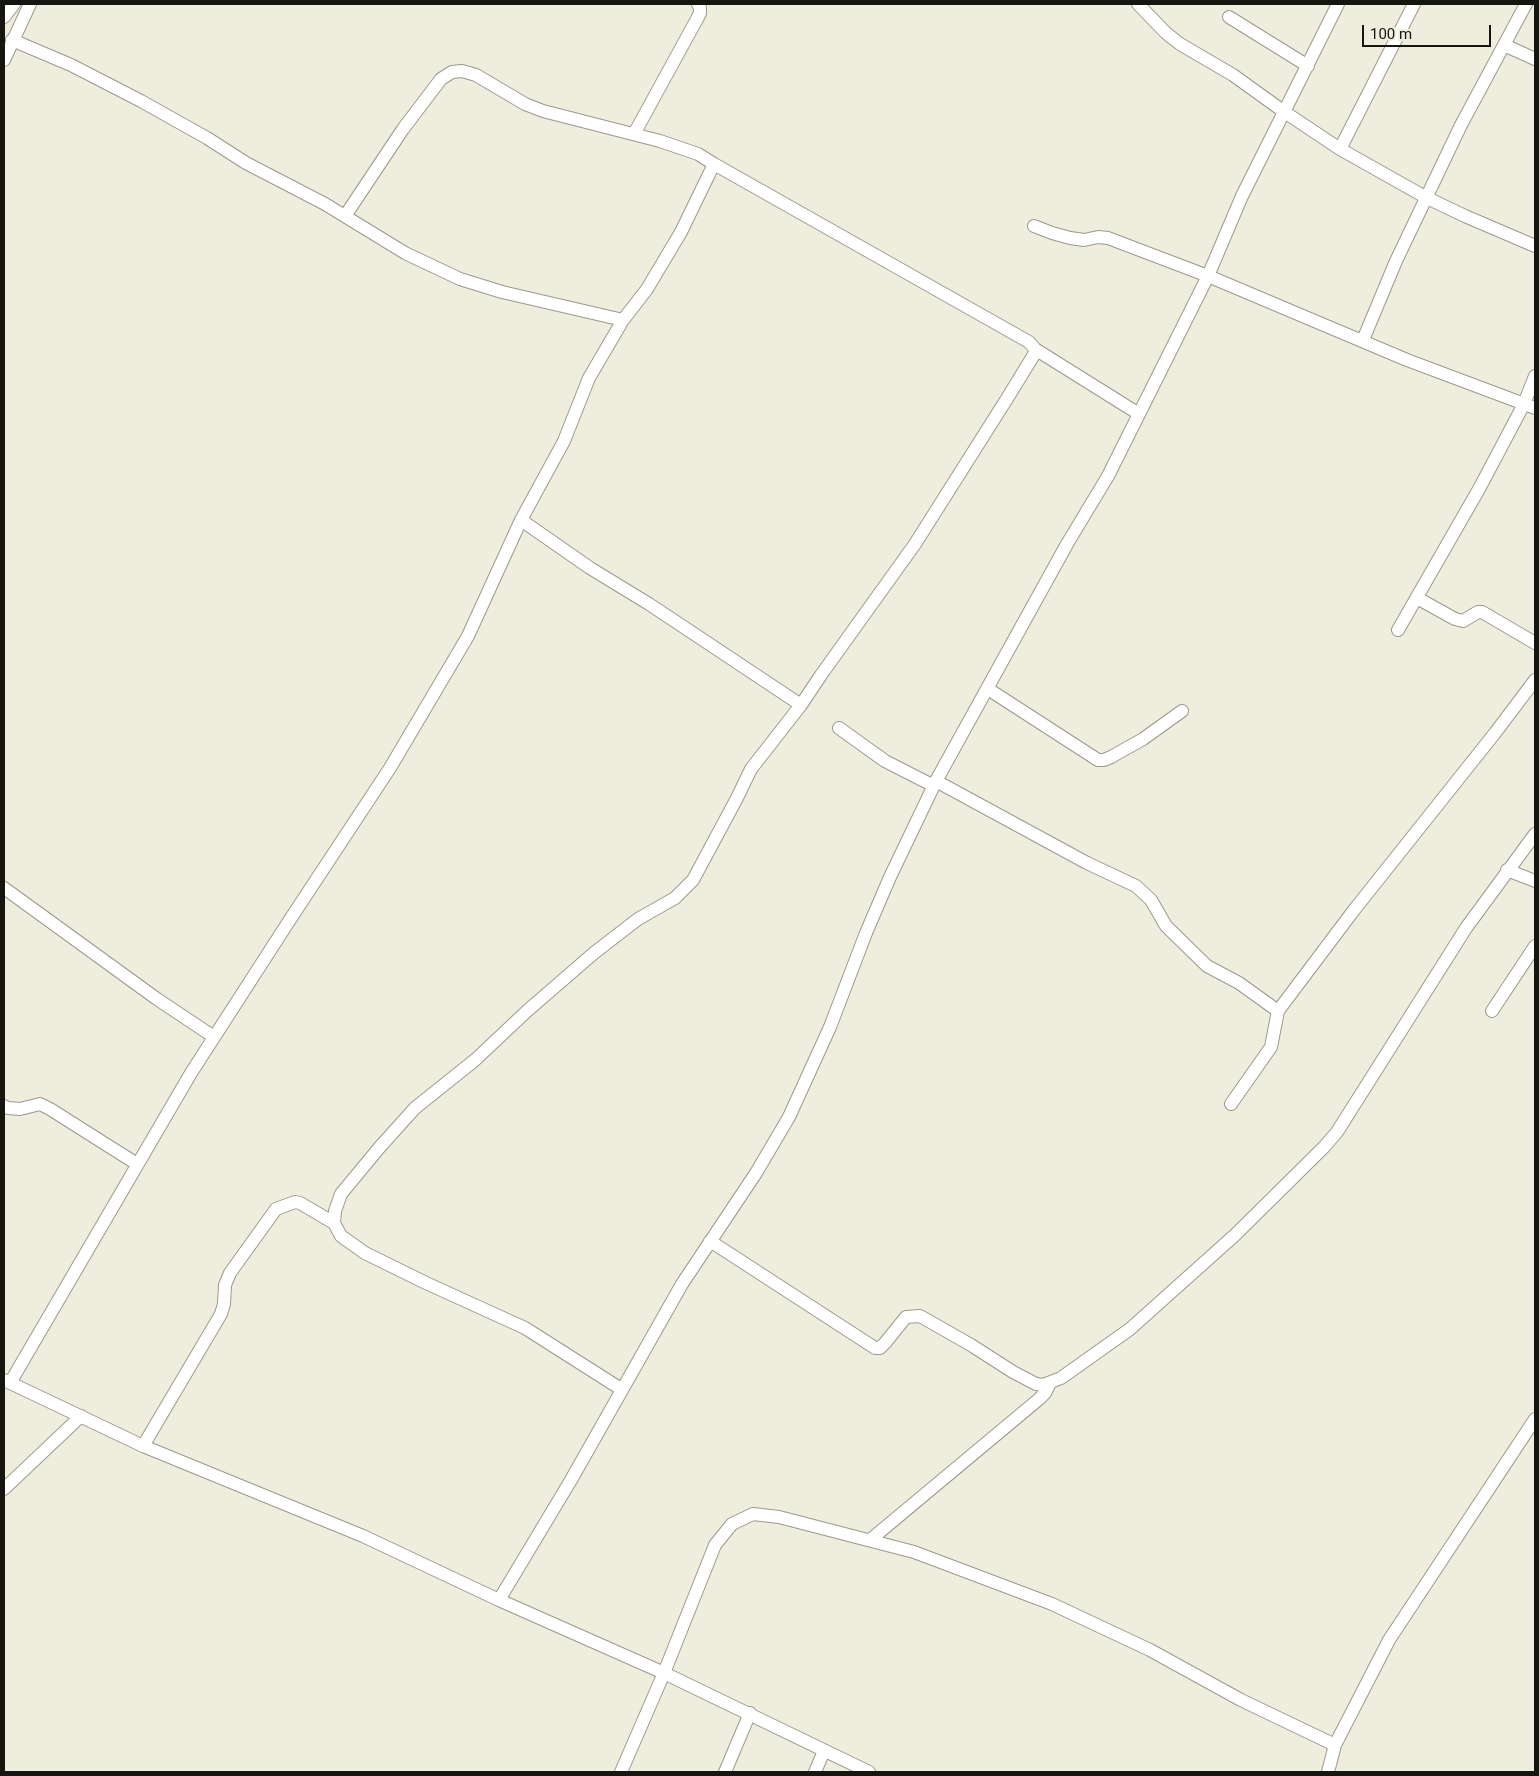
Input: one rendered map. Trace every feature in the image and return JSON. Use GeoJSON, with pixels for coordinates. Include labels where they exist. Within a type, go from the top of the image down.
{"type":"FeatureCollection","features":[{"type":"Feature","properties":{"kind":"street"},"geometry":{"type":"LineString","coordinates":[[4,17],[14,4]]}},
{"type":"Feature","properties":{"kind":"street"},"geometry":{"type":"LineString","coordinates":[[4,60],[30,4]]}},
{"type":"Feature","properties":{"kind":"street"},"geometry":{"type":"LineString","coordinates":[[634,134],[697,19],[700,8],[698,4]]}},
{"type":"Feature","properties":{"kind":"street"},"geometry":{"type":"LineString","coordinates":[[1138,4],[1166,34],[1233,75],[1340,149],[1426,198],[1535,246]]}},
{"type":"Feature","properties":{"kind":"street"},"geometry":{"type":"LineString","coordinates":[[499,1600],[571,1480],[682,1284],[775,1143],[808,1078],[890,877],[935,784],[1068,544],[1099,493],[1208,276],[1242,196],[1338,4]]}},
{"type":"Feature","properties":{"kind":"street"},"geometry":{"type":"LineString","coordinates":[[1340,149],[1414,4]]}},
{"type":"Feature","properties":{"kind":"street"},"geometry":{"type":"LineString","coordinates":[[1363,340],[1396,261],[1426,198],[1466,116],[1526,4]]}},
{"type":"Feature","properties":{"kind":"street"},"geometry":{"type":"LineString","coordinates":[[1229,17],[1308,66]]}},
{"type":"Feature","properties":{"kind":"street"},"geometry":{"type":"LineString","coordinates":[[12,40],[71,65],[141,100],[246,163],[294,186],[405,253],[460,279],[502,292],[623,320]]}},
{"type":"Feature","properties":{"kind":"street"},"geometry":{"type":"LineString","coordinates":[[1504,45],[1535,59]]}},
{"type":"Feature","properties":{"kind":"street"},"geometry":{"type":"LineString","coordinates":[[345,216],[403,130],[441,79],[452,72],[462,70],[476,75],[525,104],[543,111],[679,146],[698,154],[1029,342],[1035,349],[1139,414]]}},
{"type":"Feature","properties":{"kind":"street"},"geometry":{"type":"LineString","coordinates":[[714,164],[681,232],[647,289],[623,320],[589,378],[564,441],[521,520],[468,636],[390,768],[214,1036],[7,1381],[143,1446],[363,1536],[499,1600],[664,1673],[869,1772]]}},
{"type":"Feature","properties":{"kind":"street"},"geometry":{"type":"LineString","coordinates":[[1034,226],[1070,238],[1084,240],[1098,237],[1108,238],[1208,276],[1457,380],[1530,406]]}},
{"type":"Feature","properties":{"kind":"street"},"geometry":{"type":"LineString","coordinates":[[621,1389],[525,1328],[365,1253],[340,1236],[334,1223],[335,1211],[341,1194],[415,1108],[475,1060],[527,1011],[594,953],[638,919],[675,898],[693,880],[738,798],[751,769],[802,705],[821,675],[915,544],[1008,397],[1035,353],[1035,349]]}},
{"type":"Feature","properties":{"kind":"street"},"geometry":{"type":"LineString","coordinates":[[1398,630],[1479,489],[1530,406],[1535,376]]}},
{"type":"Feature","properties":{"kind":"street"},"geometry":{"type":"LineString","coordinates":[[521,520],[590,568],[649,604],[802,705]]}},
{"type":"Feature","properties":{"kind":"street"},"geometry":{"type":"LineString","coordinates":[[1417,598],[1455,619],[1463,621],[1478,612],[1482,612],[1535,643]]}},
{"type":"Feature","properties":{"kind":"street"},"geometry":{"type":"LineString","coordinates":[[1231,1104],[1271,1047],[1278,1011],[1535,680]]}},
{"type":"Feature","properties":{"kind":"street"},"geometry":{"type":"LineString","coordinates":[[988,689],[1098,760],[1111,758],[1182,712]]}},
{"type":"Feature","properties":{"kind":"street"},"geometry":{"type":"LineString","coordinates":[[839,728],[885,761],[935,784],[1087,863],[1136,886],[1151,900],[1166,926],[1207,966],[1239,984],[1278,1011]]}},
{"type":"Feature","properties":{"kind":"street"},"geometry":{"type":"LineString","coordinates":[[710,1241],[869,1346],[880,1348],[906,1317],[920,1316],[1028,1380],[1043,1385],[1061,1378],[1130,1329],[1235,1235],[1324,1147],[1342,1124],[1455,943],[1535,834]]}},
{"type":"Feature","properties":{"kind":"street"},"geometry":{"type":"LineString","coordinates":[[1507,870],[1535,881]]}},
{"type":"Feature","properties":{"kind":"street"},"geometry":{"type":"LineString","coordinates":[[4,888],[157,999],[214,1036]]}},
{"type":"Feature","properties":{"kind":"street"},"geometry":{"type":"LineString","coordinates":[[1492,1011],[1535,946]]}},
{"type":"Feature","properties":{"kind":"street"},"geometry":{"type":"LineString","coordinates":[[4,1106],[20,1109],[40,1104],[137,1164]]}},
{"type":"Feature","properties":{"kind":"street"},"geometry":{"type":"LineString","coordinates":[[143,1446],[220,1314],[224,1304],[225,1285],[230,1273],[276,1209],[295,1202],[300,1203],[334,1223]]}},
{"type":"Feature","properties":{"kind":"street"},"geometry":{"type":"LineString","coordinates":[[870,1540],[1040,1398],[1050,1383]]}},
{"type":"Feature","properties":{"kind":"street"},"geometry":{"type":"LineString","coordinates":[[4,1488],[80,1416]]}},
{"type":"Feature","properties":{"kind":"street"},"geometry":{"type":"LineString","coordinates":[[1328,1772],[1335,1745],[1388,1640],[1535,1419]]}},
{"type":"Feature","properties":{"kind":"street"},"geometry":{"type":"LineString","coordinates":[[621,1772],[664,1673],[715,1545],[732,1524],[753,1514],[779,1517],[914,1552],[1052,1604],[1150,1650],[1241,1700],[1335,1745]]}},
{"type":"Feature","properties":{"kind":"street"},"geometry":{"type":"LineString","coordinates":[[725,1772],[750,1714]]}},
{"type":"Feature","properties":{"kind":"street"},"geometry":{"type":"LineString","coordinates":[[815,1772],[824,1750]]}}]}
